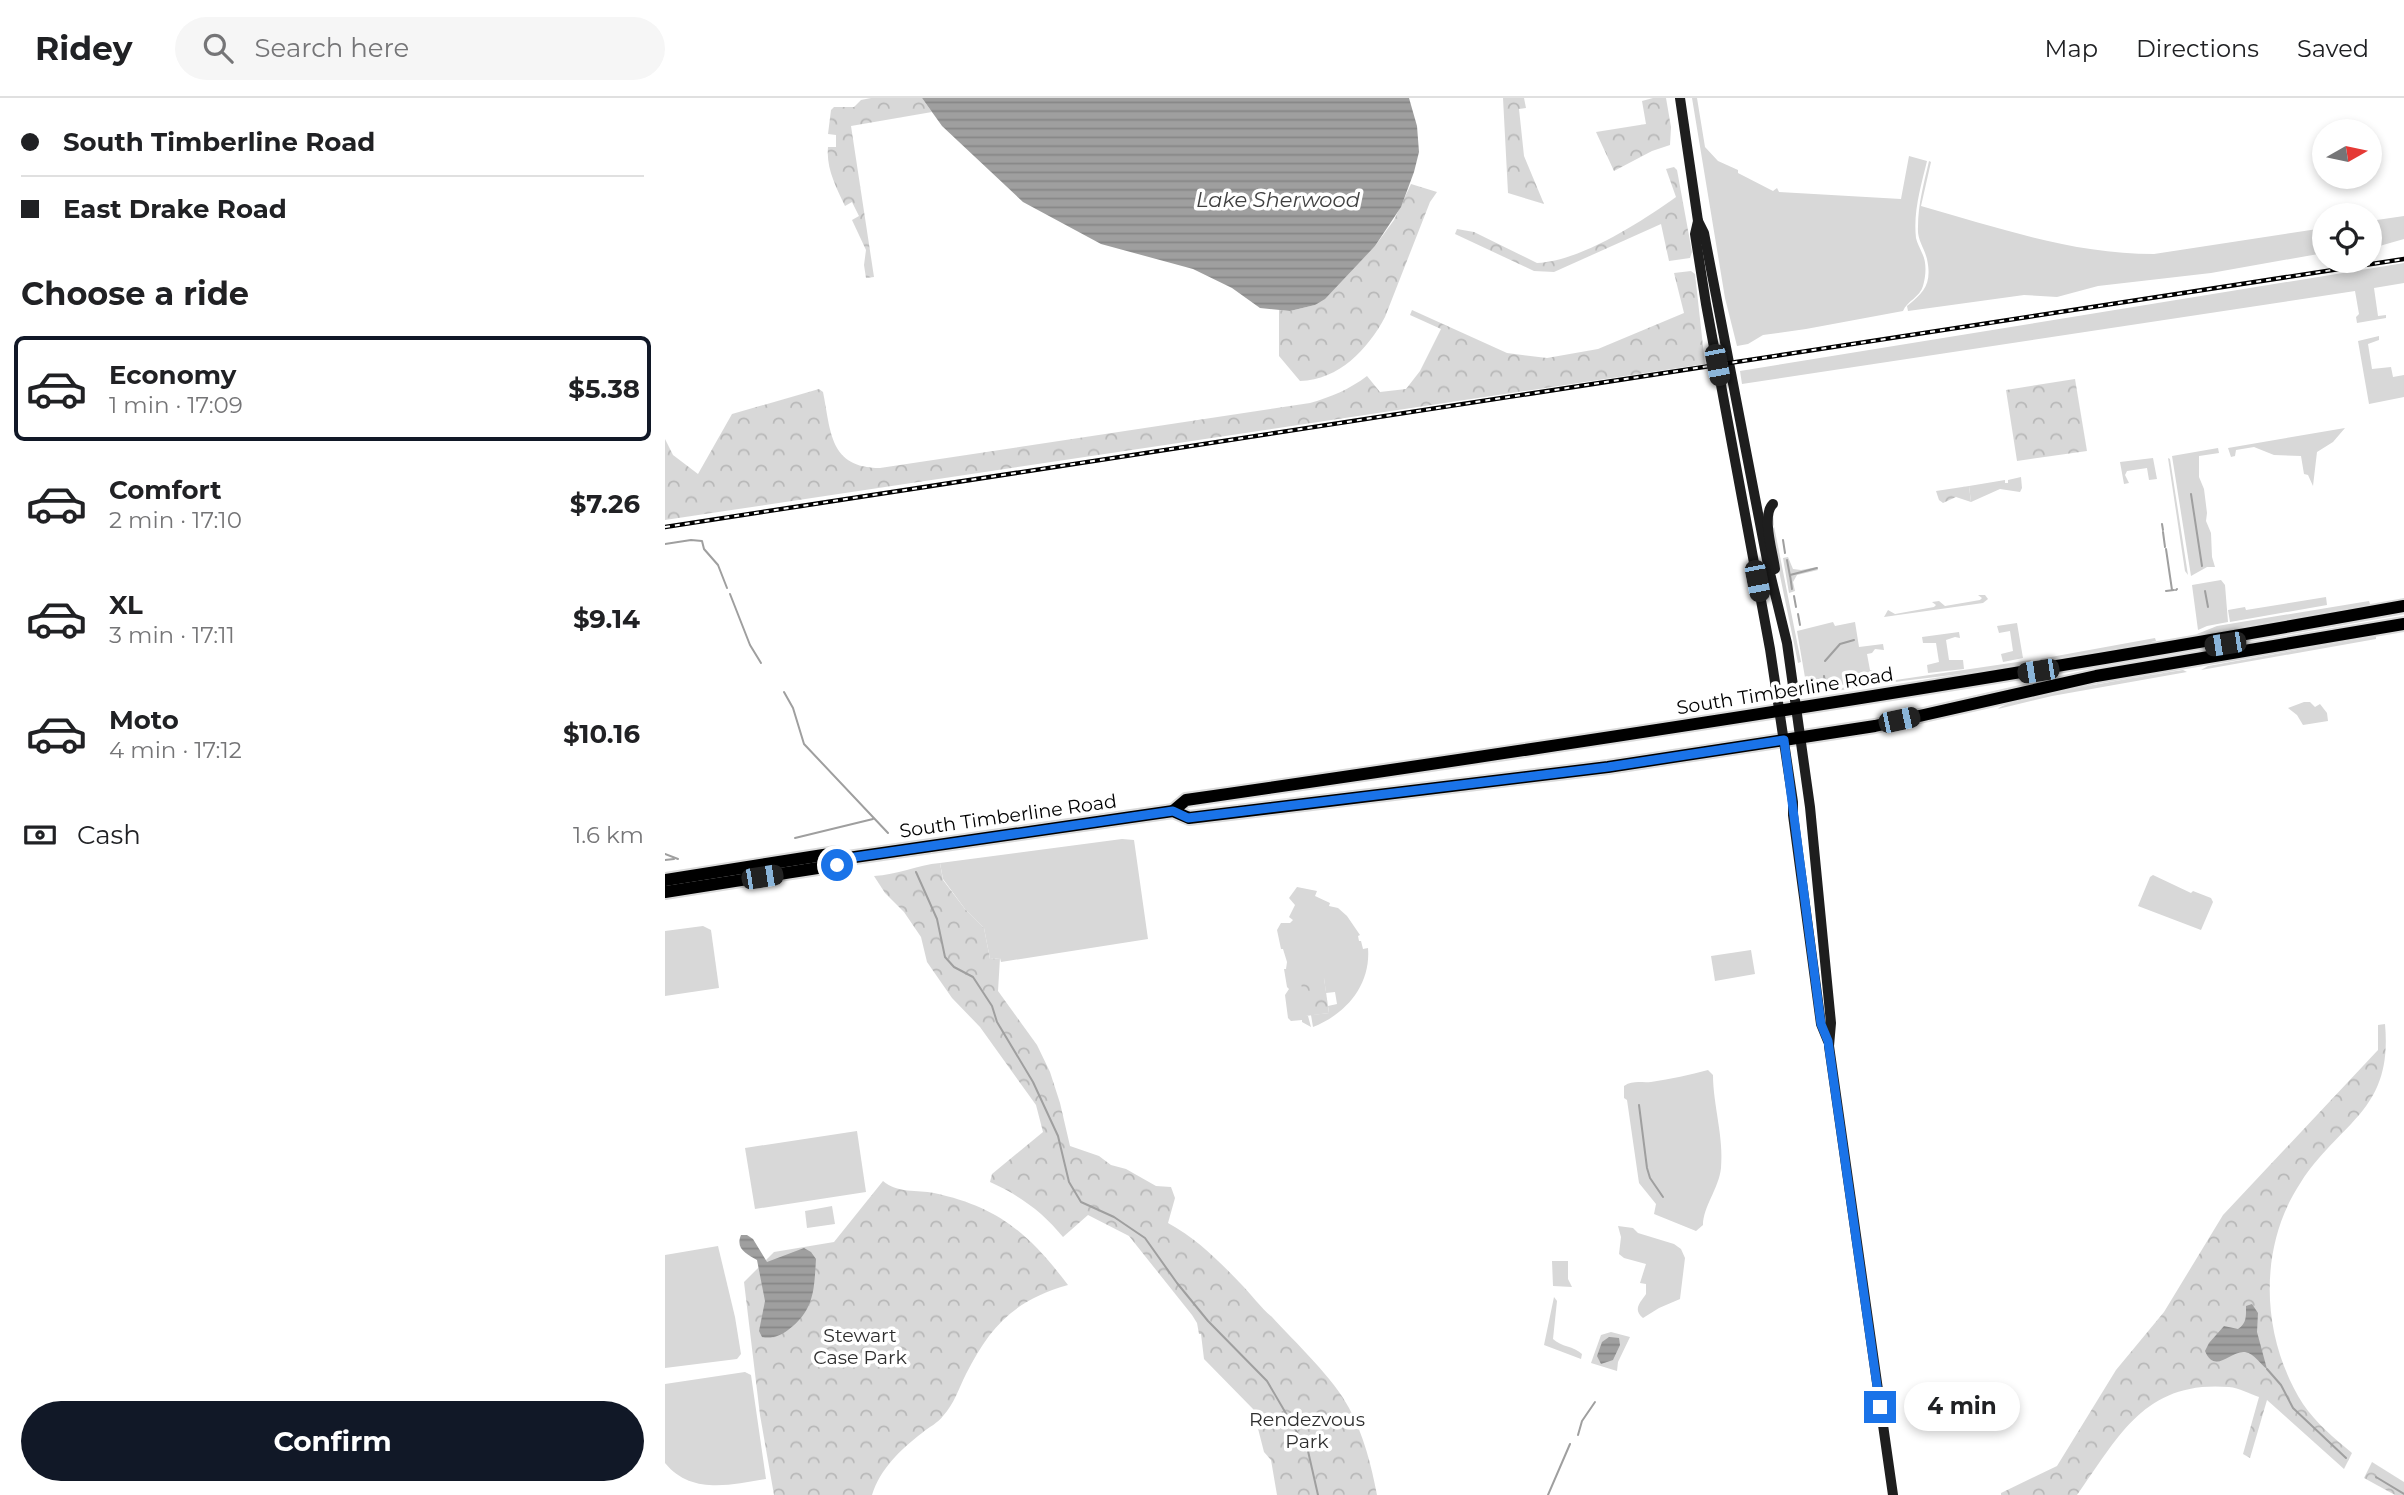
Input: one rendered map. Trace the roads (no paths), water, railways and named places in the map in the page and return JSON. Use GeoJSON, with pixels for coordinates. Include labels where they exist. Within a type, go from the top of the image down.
{"type":"FeatureCollection","features":[{"type":"Feature","properties":{"kind":"main road"},"geometry":{"type":"LineString","coordinates":[[1680,98],[1698,222],[1704,233],[1773,585],[1787,642],[1810,807],[1831,1023],[1828,1041]]}},
{"type":"Feature","properties":{"kind":"main road"},"geometry":{"type":"LineString","coordinates":[[1698,222],[1694,264],[1726,408],[1780,712],[1821,1024],[1828,1041],[1893,1495]]}},
{"type":"Feature","properties":{"kind":"main road"},"geometry":{"type":"LineString","coordinates":[[1694,264],[1705,270],[1710,297],[1718,305]]}},
{"type":"Feature","properties":{"kind":"main road"},"geometry":{"type":"LineString","coordinates":[[1726,408],[1736,432],[1751,503],[1757,506]]}},
{"type":"Feature","properties":{"kind":"main road"},"geometry":{"type":"LineString","coordinates":[[1773,504],[1767,513],[1776,574],[1773,585]]}},
{"type":"Feature","properties":{"kind":"main road"},"geometry":{"type":"LineString","coordinates":[[1743,508],[1752,516],[1765,566],[1773,585]]}},
{"type":"Feature","properties":{"kind":"main road","name":"South Timberline Road"},"geometry":{"type":"LineString","coordinates":[[665,891],[837,865],[848,858],[1173,811],[1186,800],[1780,712],[2404,606]]}},
{"type":"Feature","properties":{"kind":"main road","name":"South Timberline Road"},"geometry":{"type":"LineString","coordinates":[[1173,811],[1188,818],[1608,767],[1801,738],[1899,720],[2096,676],[2404,624]]}},
{"type":"Feature","properties":{"kind":"main road"},"geometry":{"type":"LineString","coordinates":[[2193,661],[2195,652],[2199,649],[2247,640],[2276,628]]}},
{"type":"Feature","properties":{"kind":"main road"},"geometry":{"type":"LineString","coordinates":[[2096,676],[2113,666],[2186,652],[2190,643]]}},
{"type":"Feature","properties":{"kind":"main road","name":"South Timberline Road"},"geometry":{"type":"LineString","coordinates":[[665,880],[836,853],[848,858]]}},
{"type":"Feature","properties":{"kind":"main road"},"geometry":{"type":"LineString","coordinates":[[1808,925],[1815,929],[1828,996]]}},
{"type":"Feature","properties":{"kind":"water","name":"Lake Sherwood"},"geometry":{"type":"Polygon","coordinates":[[[922,98],[1409,98],[1417,126],[1419,152],[1401,207],[1375,246],[1325,299],[1315,305],[1290,311],[1260,308],[1232,288],[1193,269],[1101,244],[1023,202],[942,126],[922,98]]]}},
{"type":"Feature","properties":{"kind":"water"},"geometry":{"type":"Polygon","coordinates":[[[741,1235],[753,1239],[767,1262],[804,1248],[816,1259],[808,1307],[797,1322],[779,1335],[762,1337],[759,1331],[765,1301],[757,1260],[741,1247],[741,1235]]]}},
{"type":"Feature","properties":{"kind":"water"},"geometry":{"type":"Polygon","coordinates":[[[2252,1304],[2258,1313],[2257,1332],[2267,1369],[2255,1357],[2245,1352],[2213,1361],[2205,1351],[2209,1343],[2224,1326],[2238,1329],[2241,1327],[2246,1306],[2252,1304]]]}},
{"type":"Feature","properties":{"kind":"water"},"geometry":{"type":"Polygon","coordinates":[[[1609,1337],[1619,1338],[1620,1345],[1613,1360],[1601,1364],[1597,1356],[1602,1342],[1609,1337]]]}},
{"type":"Feature","properties":{"kind":"waterway"},"geometry":{"type":"LineString","coordinates":[[2191,494],[2202,566]]}},
{"type":"Feature","properties":{"kind":"waterway"},"geometry":{"type":"LineString","coordinates":[[2162,524],[2163,530]]}},
{"type":"Feature","properties":{"kind":"waterway"},"geometry":{"type":"LineString","coordinates":[[2163,532],[2165,547]]}},
{"type":"Feature","properties":{"kind":"waterway"},"geometry":{"type":"LineString","coordinates":[[1783,540],[1785,553]]}},
{"type":"Feature","properties":{"kind":"waterway"},"geometry":{"type":"LineString","coordinates":[[665,544],[702,541],[704,549],[718,565],[727,588]]}},
{"type":"Feature","properties":{"kind":"waterway"},"geometry":{"type":"LineString","coordinates":[[2166,549],[2172,590]]}},
{"type":"Feature","properties":{"kind":"waterway"},"geometry":{"type":"LineString","coordinates":[[1787,560],[1790,576]]}},
{"type":"Feature","properties":{"kind":"waterway"},"geometry":{"type":"LineString","coordinates":[[1792,589],[1790,575],[1817,568]]}},
{"type":"Feature","properties":{"kind":"waterway"},"geometry":{"type":"LineString","coordinates":[[2166,591],[2174,590]]}},
{"type":"Feature","properties":{"kind":"waterway"},"geometry":{"type":"LineString","coordinates":[[2205,591],[2208,607]]}},
{"type":"Feature","properties":{"kind":"waterway"},"geometry":{"type":"LineString","coordinates":[[730,594],[750,645],[761,663]]}},
{"type":"Feature","properties":{"kind":"waterway"},"geometry":{"type":"LineString","coordinates":[[1794,596],[1796,607]]}},
{"type":"Feature","properties":{"kind":"waterway"},"geometry":{"type":"LineString","coordinates":[[1798,614],[1800,625]]}},
{"type":"Feature","properties":{"kind":"waterway"},"geometry":{"type":"LineString","coordinates":[[1825,661],[1840,644],[1854,640]]}},
{"type":"Feature","properties":{"kind":"waterway"},"geometry":{"type":"LineString","coordinates":[[1824,676],[1826,688]]}},
{"type":"Feature","properties":{"kind":"waterway"},"geometry":{"type":"LineString","coordinates":[[784,692],[793,708],[804,744],[888,833]]}},
{"type":"Feature","properties":{"kind":"waterway"},"geometry":{"type":"LineString","coordinates":[[795,838],[873,819]]}},
{"type":"Feature","properties":{"kind":"waterway"},"geometry":{"type":"LineString","coordinates":[[665,854],[678,859]]}},
{"type":"Feature","properties":{"kind":"waterway"},"geometry":{"type":"LineString","coordinates":[[665,860],[674,859]]}},
{"type":"Feature","properties":{"kind":"waterway"},"geometry":{"type":"LineString","coordinates":[[916,872],[937,919],[945,957],[954,967],[973,977],[992,1006],[997,1022],[1033,1082],[1058,1136],[1069,1182],[1081,1202],[1114,1217],[1145,1238],[1208,1321],[1267,1381],[1308,1451],[1318,1495]]}},
{"type":"Feature","properties":{"kind":"waterway"},"geometry":{"type":"LineString","coordinates":[[1639,1105],[1647,1168],[1650,1178],[1663,1197]]}},
{"type":"Feature","properties":{"kind":"waterway"},"geometry":{"type":"LineString","coordinates":[[2267,1369],[2281,1385],[2293,1408],[2346,1458]]}},
{"type":"Feature","properties":{"kind":"waterway"},"geometry":{"type":"LineString","coordinates":[[1578,1435],[1582,1421],[1595,1402]]}},
{"type":"Feature","properties":{"kind":"waterway"},"geometry":{"type":"LineString","coordinates":[[1548,1495],[1570,1444]]}},
{"type":"Feature","properties":{"kind":"waterway"},"geometry":{"type":"LineString","coordinates":[[2376,1477],[2404,1494]]}},
{"type":"Feature","properties":{"kind":"railway"},"geometry":{"type":"LineString","coordinates":[[665,527],[2404,259]]}},
{"type":"Feature","properties":{"kind":"park label","name":"Stewart Case Park"},"geometry":{"type":"Point","coordinates":[860,1346]}},
{"type":"Feature","properties":{"kind":"park label","name":"Rendezvous Park"},"geometry":{"type":"Point","coordinates":[1307,1430]}}]}
